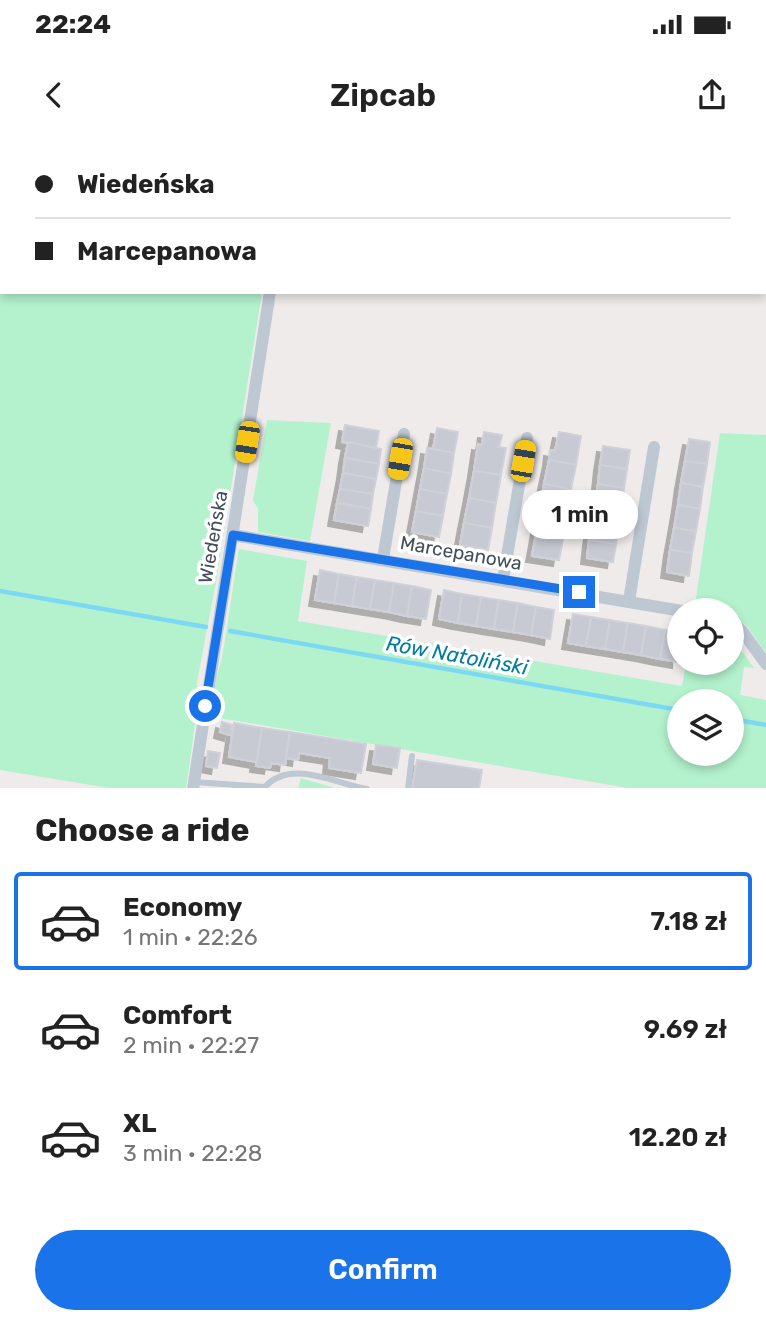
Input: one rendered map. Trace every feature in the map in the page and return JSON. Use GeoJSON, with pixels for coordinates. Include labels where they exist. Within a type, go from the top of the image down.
{"type":"FeatureCollection","features":[{"type":"Feature","properties":{"kind":"street","name":"Wiedeńska"},"geometry":{"type":"LineString","coordinates":[[193,785],[270,294]]}},
{"type":"Feature","properties":{"kind":"street"},"geometry":{"type":"LineString","coordinates":[[383,559],[404,434]]}},
{"type":"Feature","properties":{"kind":"street"},"geometry":{"type":"LineString","coordinates":[[503,580],[527,438]]}},
{"type":"Feature","properties":{"kind":"street"},"geometry":{"type":"LineString","coordinates":[[629,601],[654,447]]}},
{"type":"Feature","properties":{"kind":"street","name":"Marcepanowa"},"geometry":{"type":"LineString","coordinates":[[233,535],[667,608]]}},
{"type":"Feature","properties":{"kind":"street"},"geometry":{"type":"LineString","coordinates":[[744,635],[766,664]]}},
{"type":"Feature","properties":{"kind":"lane"},"geometry":{"type":"LineString","coordinates":[[408,788],[412,756]]}},
{"type":"Feature","properties":{"kind":"lane"},"geometry":{"type":"LineString","coordinates":[[193,785],[265,787],[273,777],[296,772],[363,788]]}},
{"type":"Feature","properties":{"kind":"green space"},"geometry":{"type":"Polygon","coordinates":[[[0,294],[262,294],[216,582],[197,682],[196,718],[186,788],[109,788],[0,770],[0,294]]]}},
{"type":"Feature","properties":{"kind":"green space"},"geometry":{"type":"Polygon","coordinates":[[[267,420],[331,423],[310,541],[258,532],[258,509],[253,500],[267,420]]]}},
{"type":"Feature","properties":{"kind":"green space"},"geometry":{"type":"Polygon","coordinates":[[[720,433],[766,435],[766,653],[744,624],[744,598],[696,598],[720,433]]]}},
{"type":"Feature","properties":{"kind":"green space"},"geometry":{"type":"Polygon","coordinates":[[[239,549],[307,561],[298,621],[682,686],[684,675],[743,675],[741,689],[667,689],[667,766],[744,766],[744,696],[766,700],[766,788],[628,788],[214,717],[213,693],[223,652],[239,549]]]}},
{"type":"Feature","properties":{"kind":"green space"},"geometry":{"type":"Polygon","coordinates":[[[744,654],[754,668],[744,667],[744,654]]]}},
{"type":"Feature","properties":{"kind":"green space"},"geometry":{"type":"Polygon","coordinates":[[[301,778],[335,788],[298,788],[301,778]]]}},
{"type":"Feature","properties":{"kind":"building"},"geometry":{"type":"Polygon","coordinates":[[[345,425],[379,431],[376,448],[342,442],[345,425]]]}},
{"type":"Feature","properties":{"kind":"building"},"geometry":{"type":"Polygon","coordinates":[[[437,428],[458,432],[454,453],[433,449],[437,428]]]}},
{"type":"Feature","properties":{"kind":"building"},"geometry":{"type":"Polygon","coordinates":[[[484,432],[502,435],[499,447],[506,448],[501,475],[474,471],[478,444],[482,445],[484,432]]]}},
{"type":"Feature","properties":{"kind":"building"},"geometry":{"type":"Polygon","coordinates":[[[559,432],[581,436],[576,465],[549,460],[550,450],[555,451],[559,432]]]}},
{"type":"Feature","properties":{"kind":"building"},"geometry":{"type":"Polygon","coordinates":[[[689,439],[710,442],[707,464],[685,461],[689,439]]]}},
{"type":"Feature","properties":{"kind":"building"},"geometry":{"type":"Polygon","coordinates":[[[348,442],[381,449],[379,464],[345,458],[348,442]]]}},
{"type":"Feature","properties":{"kind":"building"},"geometry":{"type":"Polygon","coordinates":[[[603,446],[630,450],[627,469],[600,465],[603,446]]]}},
{"type":"Feature","properties":{"kind":"building"},"geometry":{"type":"Polygon","coordinates":[[[427,448],[454,453],[451,474],[424,468],[427,448]]]}},
{"type":"Feature","properties":{"kind":"building"},"geometry":{"type":"Polygon","coordinates":[[[345,458],[379,464],[376,479],[343,473],[345,458]]]}},
{"type":"Feature","properties":{"kind":"building"},"geometry":{"type":"Polygon","coordinates":[[[549,460],[576,465],[571,489],[544,484],[549,460]]]}},
{"type":"Feature","properties":{"kind":"building"},"geometry":{"type":"Polygon","coordinates":[[[685,461],[707,464],[703,487],[681,483],[685,461]]]}},
{"type":"Feature","properties":{"kind":"building"},"geometry":{"type":"Polygon","coordinates":[[[600,465],[627,469],[624,488],[598,484],[600,465]]]}},
{"type":"Feature","properties":{"kind":"building"},"geometry":{"type":"Polygon","coordinates":[[[424,468],[451,474],[447,494],[420,489],[424,468]]]}},
{"type":"Feature","properties":{"kind":"building"},"geometry":{"type":"Polygon","coordinates":[[[474,471],[501,475],[496,503],[469,498],[474,471]]]}},
{"type":"Feature","properties":{"kind":"building"},"geometry":{"type":"Polygon","coordinates":[[[343,473],[376,479],[373,494],[340,489],[343,473]]]}},
{"type":"Feature","properties":{"kind":"building"},"geometry":{"type":"Polygon","coordinates":[[[681,483],[703,487],[700,509],[678,505],[681,483]]]}},
{"type":"Feature","properties":{"kind":"building"},"geometry":{"type":"Polygon","coordinates":[[[544,484],[571,489],[567,514],[540,509],[544,484]]]}},
{"type":"Feature","properties":{"kind":"building"},"geometry":{"type":"Polygon","coordinates":[[[598,484],[624,488],[622,506],[595,502],[598,484]]]}},
{"type":"Feature","properties":{"kind":"building"},"geometry":{"type":"Polygon","coordinates":[[[340,489],[373,494],[371,509],[337,503],[340,489]]]}},
{"type":"Feature","properties":{"kind":"building"},"geometry":{"type":"Polygon","coordinates":[[[420,489],[447,494],[443,516],[416,511],[420,489]]]}},
{"type":"Feature","properties":{"kind":"building"},"geometry":{"type":"Polygon","coordinates":[[[469,498],[496,503],[492,528],[464,523],[469,498]]]}},
{"type":"Feature","properties":{"kind":"building"},"geometry":{"type":"Polygon","coordinates":[[[595,502],[622,506],[619,525],[592,521],[595,502]]]}},
{"type":"Feature","properties":{"kind":"building"},"geometry":{"type":"Polygon","coordinates":[[[337,503],[371,509],[368,526],[334,520],[337,503]]]}},
{"type":"Feature","properties":{"kind":"building"},"geometry":{"type":"Polygon","coordinates":[[[678,505],[700,509],[696,531],[674,528],[678,505]]]}},
{"type":"Feature","properties":{"kind":"building"},"geometry":{"type":"Polygon","coordinates":[[[540,509],[567,514],[563,539],[536,534],[540,509]]]}},
{"type":"Feature","properties":{"kind":"building"},"geometry":{"type":"Polygon","coordinates":[[[416,511],[443,516],[439,537],[412,532],[416,511]]]}},
{"type":"Feature","properties":{"kind":"building"},"geometry":{"type":"Polygon","coordinates":[[[592,521],[619,525],[616,544],[589,540],[592,521]]]}},
{"type":"Feature","properties":{"kind":"building"},"geometry":{"type":"Polygon","coordinates":[[[464,523],[492,528],[488,550],[460,545],[464,523]]]}},
{"type":"Feature","properties":{"kind":"building"},"geometry":{"type":"Polygon","coordinates":[[[674,528],[696,531],[692,553],[670,550],[674,528]]]}},
{"type":"Feature","properties":{"kind":"building"},"geometry":{"type":"Polygon","coordinates":[[[536,534],[563,539],[559,560],[532,556],[536,534]]]}},
{"type":"Feature","properties":{"kind":"building"},"geometry":{"type":"Polygon","coordinates":[[[589,540],[616,544],[613,562],[587,558],[589,540]]]}},
{"type":"Feature","properties":{"kind":"building"},"geometry":{"type":"Polygon","coordinates":[[[670,550],[692,553],[689,576],[667,572],[670,550]]]}},
{"type":"Feature","properties":{"kind":"building"},"geometry":{"type":"Polygon","coordinates":[[[320,570],[339,574],[334,603],[315,600],[320,570]]]}},
{"type":"Feature","properties":{"kind":"building"},"geometry":{"type":"Polygon","coordinates":[[[339,574],[357,577],[352,606],[334,603],[339,574]]]}},
{"type":"Feature","properties":{"kind":"building"},"geometry":{"type":"Polygon","coordinates":[[[357,577],[375,580],[370,609],[352,606],[357,577]]]}},
{"type":"Feature","properties":{"kind":"building"},"geometry":{"type":"Polygon","coordinates":[[[375,580],[394,583],[389,612],[370,609],[375,580]]]}},
{"type":"Feature","properties":{"kind":"building"},"geometry":{"type":"Polygon","coordinates":[[[394,583],[412,586],[407,616],[389,612],[394,583]]]}},
{"type":"Feature","properties":{"kind":"building"},"geometry":{"type":"Polygon","coordinates":[[[412,586],[431,590],[426,619],[407,616],[412,586]]]}},
{"type":"Feature","properties":{"kind":"building"},"geometry":{"type":"Polygon","coordinates":[[[444,590],[462,594],[458,623],[439,619],[444,590]]]}},
{"type":"Feature","properties":{"kind":"building"},"geometry":{"type":"Polygon","coordinates":[[[462,594],[481,597],[476,626],[458,623],[462,594]]]}},
{"type":"Feature","properties":{"kind":"building"},"geometry":{"type":"Polygon","coordinates":[[[481,597],[499,600],[494,629],[476,626],[481,597]]]}},
{"type":"Feature","properties":{"kind":"building"},"geometry":{"type":"Polygon","coordinates":[[[499,600],[518,603],[513,632],[494,629],[499,600]]]}},
{"type":"Feature","properties":{"kind":"building"},"geometry":{"type":"Polygon","coordinates":[[[518,603],[536,607],[531,635],[513,632],[518,603]]]}},
{"type":"Feature","properties":{"kind":"building"},"geometry":{"type":"Polygon","coordinates":[[[536,607],[554,610],[550,639],[531,635],[536,607]]]}},
{"type":"Feature","properties":{"kind":"building"},"geometry":{"type":"Polygon","coordinates":[[[573,614],[591,617],[586,646],[568,643],[573,614]]]}},
{"type":"Feature","properties":{"kind":"building"},"geometry":{"type":"Polygon","coordinates":[[[591,617],[610,620],[605,649],[586,646],[591,617]]]}},
{"type":"Feature","properties":{"kind":"building"},"geometry":{"type":"Polygon","coordinates":[[[610,620],[628,623],[623,652],[605,649],[610,620]]]}},
{"type":"Feature","properties":{"kind":"building"},"geometry":{"type":"Polygon","coordinates":[[[628,623],[646,626],[641,655],[623,652],[628,623]]]}},
{"type":"Feature","properties":{"kind":"building"},"geometry":{"type":"Polygon","coordinates":[[[646,626],[665,630],[660,659],[641,655],[646,626]]]}},
{"type":"Feature","properties":{"kind":"building"},"geometry":{"type":"Polygon","coordinates":[[[665,630],[667,630],[667,660],[660,659],[665,630]]]}},
{"type":"Feature","properties":{"kind":"building"},"geometry":{"type":"Polygon","coordinates":[[[222,722],[232,725],[230,735],[220,732],[222,722]]]}},
{"type":"Feature","properties":{"kind":"building"},"geometry":{"type":"Polygon","coordinates":[[[234,723],[262,728],[257,762],[229,757],[234,723]]]}},
{"type":"Feature","properties":{"kind":"building"},"geometry":{"type":"Polygon","coordinates":[[[262,728],[290,732],[285,765],[271,763],[270,768],[256,766],[262,728]]]}},
{"type":"Feature","properties":{"kind":"building"},"geometry":{"type":"Polygon","coordinates":[[[290,732],[366,744],[361,773],[329,768],[330,758],[299,753],[298,760],[286,758],[290,732]]]}},
{"type":"Feature","properties":{"kind":"building"},"geometry":{"type":"Polygon","coordinates":[[[376,745],[400,748],[397,768],[373,764],[376,745]]]}},
{"type":"Feature","properties":{"kind":"building"},"geometry":{"type":"Polygon","coordinates":[[[208,751],[220,753],[217,768],[206,766],[208,751]]]}},
{"type":"Feature","properties":{"kind":"building"},"geometry":{"type":"Polygon","coordinates":[[[417,760],[482,770],[479,788],[412,788],[417,760]]]}},
{"type":"Feature","properties":{"kind":"waterway","name":"Rów Natoliński"},"geometry":{"type":"LineString","coordinates":[[0,591],[206,627]]}},
{"type":"Feature","properties":{"kind":"waterway","name":"Rów Natoliński"},"geometry":{"type":"LineString","coordinates":[[230,631],[667,708]]}},
{"type":"Feature","properties":{"kind":"waterway","name":"Rów Natoliński"},"geometry":{"type":"LineString","coordinates":[[744,721],[766,725]]}},
{"type":"Feature","properties":{"kind":"route"},"geometry":{"type":"LineString","coordinates":[[205,706],[233,535],[579,592]]}}]}
